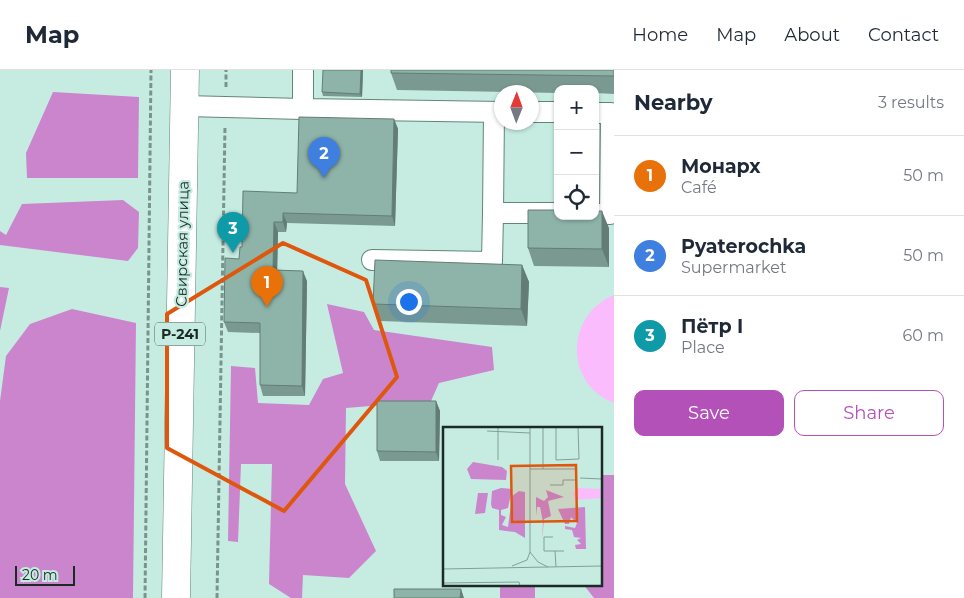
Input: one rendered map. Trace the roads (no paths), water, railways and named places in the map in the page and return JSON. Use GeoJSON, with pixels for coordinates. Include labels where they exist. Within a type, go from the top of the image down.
{"type":"FeatureCollection","features":[{"type":"Feature","properties":{"kind":"highway","name":"Свирская улица"},"geometry":{"type":"LineString","coordinates":[[176,598],[185,70]]}},
{"type":"Feature","properties":{"kind":"lane"},"geometry":{"type":"LineString","coordinates":[[303,70],[303,109]]}},
{"type":"Feature","properties":{"kind":"lane"},"geometry":{"type":"LineString","coordinates":[[184,106],[494,112]]}},
{"type":"Feature","properties":{"kind":"lane"},"geometry":{"type":"LineString","coordinates":[[539,112],[554,112]]}},
{"type":"Feature","properties":{"kind":"lane"},"geometry":{"type":"LineString","coordinates":[[599,113],[611,113],[610,214],[599,214]]}},
{"type":"Feature","properties":{"kind":"lane"},"geometry":{"type":"LineString","coordinates":[[372,260],[492,262],[497,130]]}},
{"type":"Feature","properties":{"kind":"lane"},"geometry":{"type":"LineString","coordinates":[[493,212],[554,214]]}},
{"type":"Feature","properties":{"kind":"place","name":"Pyaterochka"},"geometry":{"type":"Point","coordinates":[324,178]}},
{"type":"Feature","properties":{"kind":"place","name":"Пётр I"},"geometry":{"type":"Point","coordinates":[233,253]}},
{"type":"Feature","properties":{"kind":"place","name":"Монарх"},"geometry":{"type":"Point","coordinates":[267,307]}}]}
